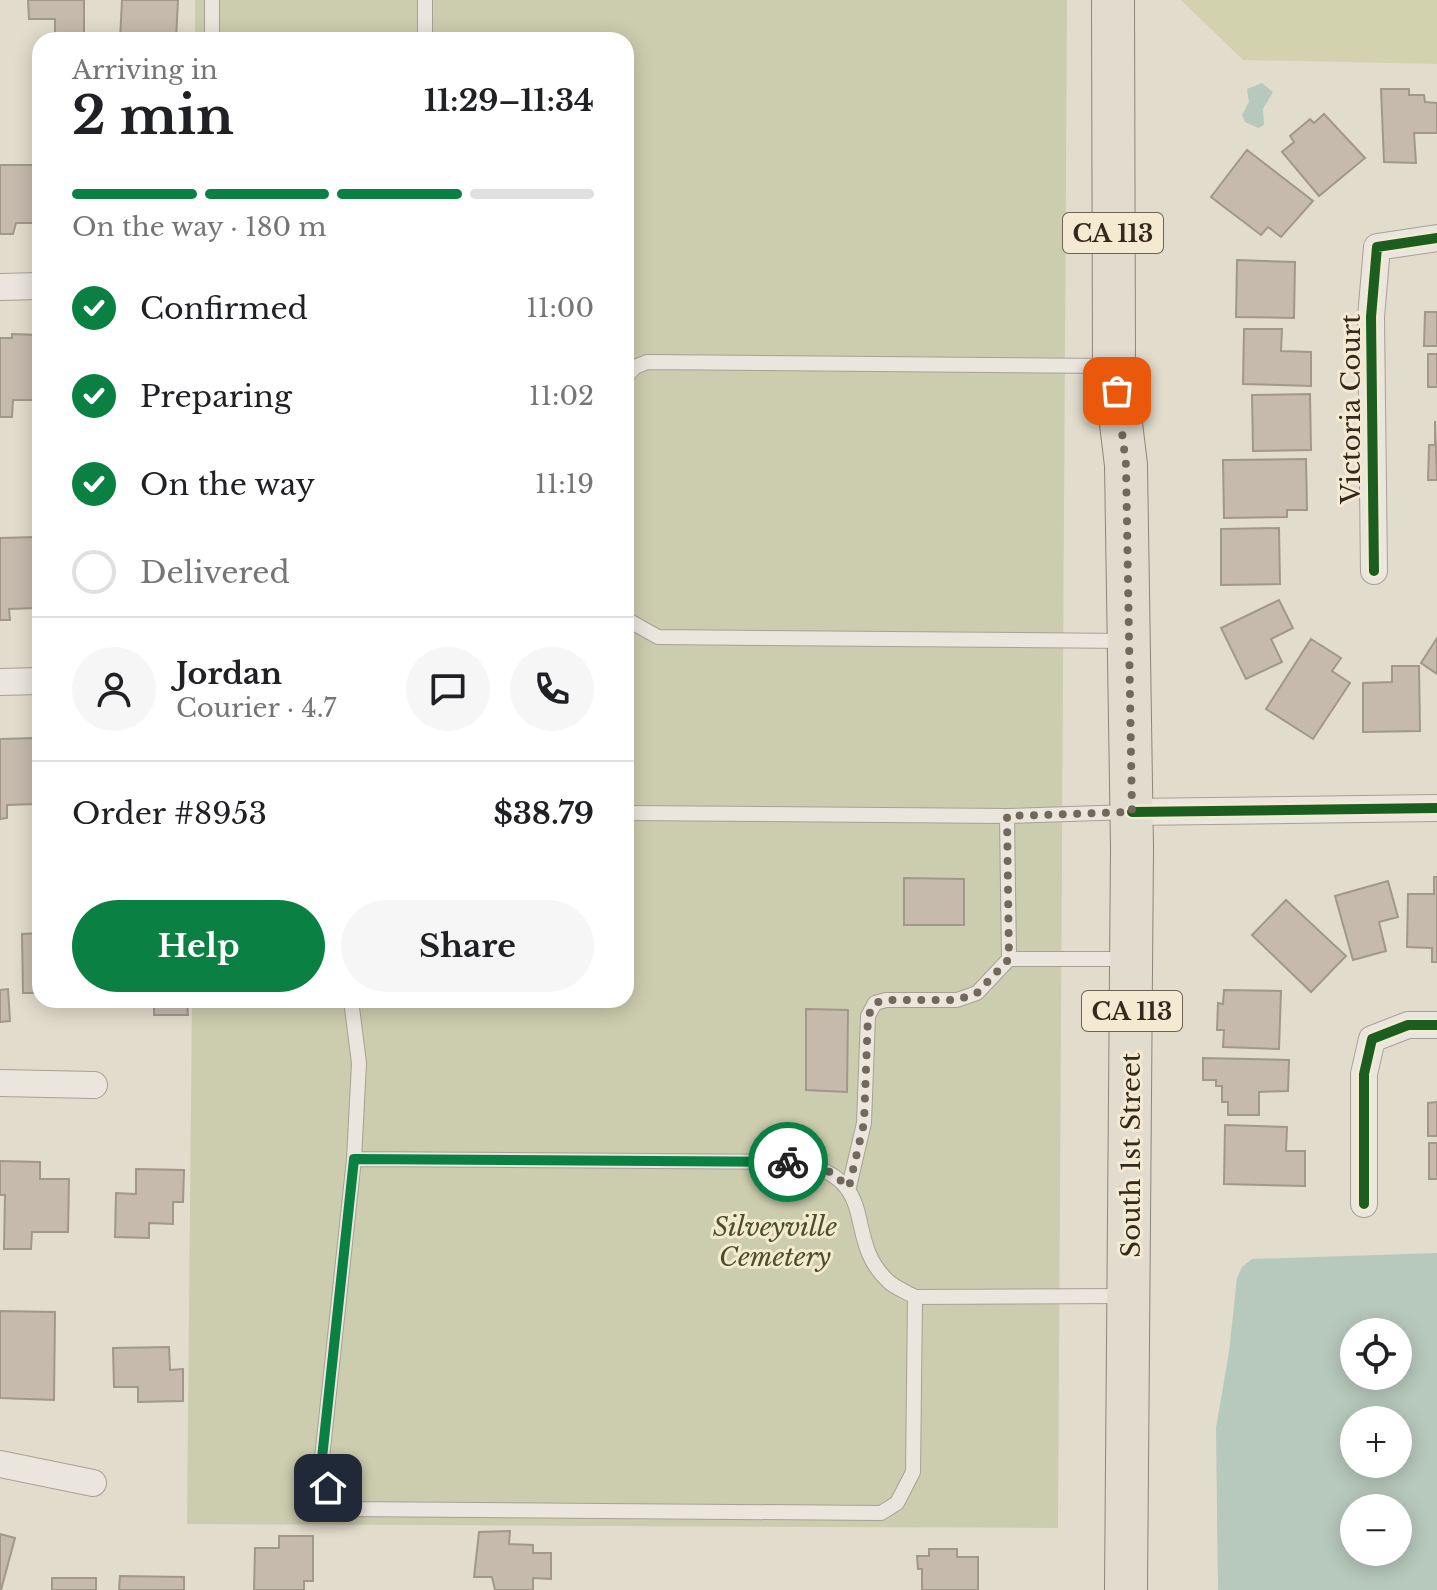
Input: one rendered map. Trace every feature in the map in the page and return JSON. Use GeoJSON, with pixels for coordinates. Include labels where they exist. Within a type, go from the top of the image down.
{"type":"FeatureCollection","features":[{"type":"Feature","properties":{"kind":"main road","name":"South 1st Street"},"geometry":{"type":"LineString","coordinates":[[1113,0],[1114,366],[1126,465],[1132,812],[1126,1590]]}},
{"type":"Feature","properties":{"kind":"street","name":"Victoria Court"},"geometry":{"type":"LineString","coordinates":[[1374,571],[1371,317],[1377,247],[1437,238]]}},
{"type":"Feature","properties":{"kind":"street"},"geometry":{"type":"LineString","coordinates":[[0,287],[32,286]]}},
{"type":"Feature","properties":{"kind":"street"},"geometry":{"type":"LineString","coordinates":[[0,682],[32,681]]}},
{"type":"Feature","properties":{"kind":"street"},"geometry":{"type":"LineString","coordinates":[[1132,812],[1437,808]]}},
{"type":"Feature","properties":{"kind":"street"},"geometry":{"type":"LineString","coordinates":[[1364,1204],[1364,1074],[1372,1039],[1408,1025],[1437,1025]]}},
{"type":"Feature","properties":{"kind":"street"},"geometry":{"type":"LineString","coordinates":[[0,1083],[94,1085]]}},
{"type":"Feature","properties":{"kind":"street"},"geometry":{"type":"LineString","coordinates":[[0,1464],[93,1483]]}},
{"type":"Feature","properties":{"kind":"lane"},"geometry":{"type":"LineString","coordinates":[[212,0],[212,32]]}},
{"type":"Feature","properties":{"kind":"lane"},"geometry":{"type":"LineString","coordinates":[[425,0],[425,32]]}},
{"type":"Feature","properties":{"kind":"lane"},"geometry":{"type":"LineString","coordinates":[[634,371],[647,362],[1114,366]]}},
{"type":"Feature","properties":{"kind":"lane"},"geometry":{"type":"LineString","coordinates":[[634,624],[658,637],[1128,641]]}},
{"type":"Feature","properties":{"kind":"lane"},"geometry":{"type":"LineString","coordinates":[[634,813],[1007,816],[1132,812]]}},
{"type":"Feature","properties":{"kind":"lane"},"geometry":{"type":"LineString","coordinates":[[1007,816],[1009,959],[977,993],[957,1000],[886,1000],[875,1003],[868,1016],[864,1123],[849,1187],[870,1252],[888,1281],[915,1297],[1130,1296]]}},
{"type":"Feature","properties":{"kind":"lane"},"geometry":{"type":"LineString","coordinates":[[1009,959],[1132,959]]}},
{"type":"Feature","properties":{"kind":"lane"},"geometry":{"type":"LineString","coordinates":[[352,1008],[359,1063],[354,1159],[322,1458],[328,1488],[346,1509],[881,1513],[897,1503],[913,1472],[915,1297]]}},
{"type":"Feature","properties":{"kind":"lane"},"geometry":{"type":"LineString","coordinates":[[354,1159],[797,1162],[823,1167],[849,1187]]}},
{"type":"Feature","properties":{"kind":"green space","name":"Silveyville Cemetery"},"geometry":{"type":"Polygon","coordinates":[[[195,0],[1067,0],[1058,1528],[187,1524],[192,1008],[634,1008],[634,32],[195,32],[195,0]]]}},
{"type":"Feature","properties":{"kind":"green space"},"geometry":{"type":"Polygon","coordinates":[[[1181,0],[1437,0],[1437,64],[1243,60],[1181,0]]]}},
{"type":"Feature","properties":{"kind":"shaded area"},"geometry":{"type":"Polygon","coordinates":[[[1262,83],[1273,92],[1263,109],[1264,125],[1258,128],[1245,122],[1242,115],[1249,102],[1247,89],[1262,83]]]}},
{"type":"Feature","properties":{"kind":"shaded area"},"geometry":{"type":"Polygon","coordinates":[[[1437,1253],[1437,1590],[1218,1590],[1216,1428],[1237,1278],[1242,1267],[1252,1259],[1437,1253]]]}},
{"type":"Feature","properties":{"kind":"building"},"geometry":{"type":"Polygon","coordinates":[[[28,0],[84,0],[84,32],[55,32],[55,19],[29,19],[28,0]]]}},
{"type":"Feature","properties":{"kind":"building"},"geometry":{"type":"Polygon","coordinates":[[[122,0],[178,0],[176,32],[120,32],[122,0]]]}},
{"type":"Feature","properties":{"kind":"building"},"geometry":{"type":"Polygon","coordinates":[[[1381,89],[1409,89],[1409,95],[1424,95],[1425,102],[1437,103],[1437,133],[1414,133],[1416,163],[1384,162],[1381,89]]]}},
{"type":"Feature","properties":{"kind":"building"},"geometry":{"type":"Polygon","coordinates":[[[1324,114],[1365,158],[1319,196],[1282,152],[1294,142],[1290,136],[1310,119],[1314,123],[1324,114]]]}},
{"type":"Feature","properties":{"kind":"building"},"geometry":{"type":"Polygon","coordinates":[[[1247,150],[1313,201],[1281,237],[1268,227],[1261,235],[1211,197],[1247,150]]]}},
{"type":"Feature","properties":{"kind":"building"},"geometry":{"type":"Polygon","coordinates":[[[0,165],[32,165],[32,223],[16,223],[13,234],[0,234],[0,165]]]}},
{"type":"Feature","properties":{"kind":"building"},"geometry":{"type":"Polygon","coordinates":[[[1237,260],[1295,262],[1294,318],[1236,317],[1237,260]]]}},
{"type":"Feature","properties":{"kind":"building"},"geometry":{"type":"Polygon","coordinates":[[[1425,312],[1437,312],[1437,346],[1424,346],[1425,312]]]}},
{"type":"Feature","properties":{"kind":"building"},"geometry":{"type":"Polygon","coordinates":[[[1244,329],[1282,329],[1281,351],[1311,352],[1311,386],[1243,384],[1244,329]]]}},
{"type":"Feature","properties":{"kind":"building"},"geometry":{"type":"Polygon","coordinates":[[[12,334],[32,335],[32,400],[13,400],[12,417],[0,417],[0,338],[12,338],[12,334]]]}},
{"type":"Feature","properties":{"kind":"building"},"geometry":{"type":"Polygon","coordinates":[[[1428,354],[1437,354],[1437,387],[1428,387],[1428,354]]]}},
{"type":"Feature","properties":{"kind":"building"},"geometry":{"type":"Polygon","coordinates":[[[1310,394],[1311,450],[1253,451],[1252,395],[1310,394]]]}},
{"type":"Feature","properties":{"kind":"building"},"geometry":{"type":"Polygon","coordinates":[[[1435,421],[1437,480],[1428,480],[1429,445],[1435,445],[1435,421]]]}},
{"type":"Feature","properties":{"kind":"building"},"geometry":{"type":"Polygon","coordinates":[[[1306,459],[1307,510],[1287,510],[1287,517],[1224,518],[1223,460],[1306,459]]]}},
{"type":"Feature","properties":{"kind":"building"},"geometry":{"type":"Polygon","coordinates":[[[1279,528],[1280,584],[1221,585],[1221,529],[1279,528]]]}},
{"type":"Feature","properties":{"kind":"building"},"geometry":{"type":"Polygon","coordinates":[[[32,537],[32,608],[9,609],[10,620],[0,620],[0,538],[32,537]]]}},
{"type":"Feature","properties":{"kind":"building"},"geometry":{"type":"Polygon","coordinates":[[[1279,600],[1293,628],[1271,639],[1282,662],[1246,679],[1221,628],[1279,600]]]}},
{"type":"Feature","properties":{"kind":"building"},"geometry":{"type":"Polygon","coordinates":[[[1437,638],[1437,674],[1421,663],[1437,638]]]}},
{"type":"Feature","properties":{"kind":"building"},"geometry":{"type":"Polygon","coordinates":[[[1311,639],[1341,658],[1332,671],[1350,683],[1313,739],[1266,709],[1311,639]]]}},
{"type":"Feature","properties":{"kind":"building"},"geometry":{"type":"Polygon","coordinates":[[[1392,666],[1419,666],[1420,731],[1363,732],[1363,683],[1392,682],[1392,666]]]}},
{"type":"Feature","properties":{"kind":"building"},"geometry":{"type":"Polygon","coordinates":[[[32,738],[32,804],[7,805],[7,818],[0,819],[0,739],[32,738]]]}},
{"type":"Feature","properties":{"kind":"building"},"geometry":{"type":"Polygon","coordinates":[[[1434,877],[1437,877],[1437,962],[1432,962],[1432,948],[1407,947],[1408,894],[1434,894],[1434,877]]]}},
{"type":"Feature","properties":{"kind":"building"},"geometry":{"type":"Polygon","coordinates":[[[904,878],[964,879],[964,925],[904,925],[904,878]]]}},
{"type":"Feature","properties":{"kind":"building"},"geometry":{"type":"Polygon","coordinates":[[[1388,881],[1398,917],[1379,922],[1386,951],[1353,960],[1335,896],[1388,881]]]}},
{"type":"Feature","properties":{"kind":"building"},"geometry":{"type":"Polygon","coordinates":[[[1286,900],[1346,956],[1311,992],[1252,935],[1286,900]]]}},
{"type":"Feature","properties":{"kind":"building"},"geometry":{"type":"Polygon","coordinates":[[[32,933],[32,993],[23,993],[22,934],[32,933]]]}},
{"type":"Feature","properties":{"kind":"building"},"geometry":{"type":"Polygon","coordinates":[[[8,989],[10,1021],[0,1022],[0,990],[8,989]]]}},
{"type":"Feature","properties":{"kind":"building"},"geometry":{"type":"Polygon","coordinates":[[[1224,990],[1281,991],[1279,1049],[1223,1047],[1224,1030],[1217,1030],[1218,1003],[1223,1004],[1224,990]]]}},
{"type":"Feature","properties":{"kind":"building"},"geometry":{"type":"Polygon","coordinates":[[[154,1008],[188,1008],[188,1015],[154,1015],[154,1008]]]}},
{"type":"Feature","properties":{"kind":"building"},"geometry":{"type":"Polygon","coordinates":[[[806,1009],[848,1010],[847,1092],[806,1090],[806,1009]]]}},
{"type":"Feature","properties":{"kind":"building"},"geometry":{"type":"Polygon","coordinates":[[[1203,1058],[1289,1060],[1288,1091],[1259,1092],[1259,1115],[1228,1115],[1228,1102],[1222,1102],[1222,1086],[1216,1086],[1216,1080],[1203,1080],[1203,1058]]]}},
{"type":"Feature","properties":{"kind":"building"},"geometry":{"type":"Polygon","coordinates":[[[1437,1102],[1437,1136],[1428,1136],[1428,1103],[1437,1102]]]}},
{"type":"Feature","properties":{"kind":"building"},"geometry":{"type":"Polygon","coordinates":[[[1225,1125],[1287,1127],[1286,1151],[1305,1151],[1305,1186],[1224,1184],[1225,1125]]]}},
{"type":"Feature","properties":{"kind":"building"},"geometry":{"type":"Polygon","coordinates":[[[1429,1143],[1437,1143],[1437,1179],[1429,1179],[1429,1143]]]}},
{"type":"Feature","properties":{"kind":"building"},"geometry":{"type":"Polygon","coordinates":[[[0,1161],[40,1162],[40,1179],[69,1179],[68,1232],[32,1232],[31,1249],[4,1249],[5,1195],[0,1195],[0,1161]]]}},
{"type":"Feature","properties":{"kind":"building"},"geometry":{"type":"Polygon","coordinates":[[[136,1169],[184,1170],[183,1202],[173,1202],[173,1224],[149,1223],[149,1238],[115,1237],[116,1193],[136,1194],[136,1169]]]}},
{"type":"Feature","properties":{"kind":"building"},"geometry":{"type":"Polygon","coordinates":[[[0,1311],[55,1312],[54,1400],[0,1398],[0,1311]]]}},
{"type":"Feature","properties":{"kind":"building"},"geometry":{"type":"Polygon","coordinates":[[[169,1347],[170,1370],[183,1369],[183,1401],[138,1402],[138,1387],[114,1387],[113,1348],[169,1347]]]}},
{"type":"Feature","properties":{"kind":"building"},"geometry":{"type":"Polygon","coordinates":[[[510,1531],[509,1544],[533,1545],[533,1553],[551,1553],[551,1579],[533,1578],[533,1590],[495,1590],[492,1577],[474,1577],[479,1532],[510,1531]]]}},
{"type":"Feature","properties":{"kind":"building"},"geometry":{"type":"Polygon","coordinates":[[[0,1534],[15,1538],[1,1590],[0,1590],[0,1534]]]}},
{"type":"Feature","properties":{"kind":"building"},"geometry":{"type":"Polygon","coordinates":[[[279,1536],[313,1536],[313,1581],[304,1581],[304,1590],[254,1590],[255,1548],[279,1548],[279,1536]]]}},
{"type":"Feature","properties":{"kind":"building"},"geometry":{"type":"Polygon","coordinates":[[[929,1549],[957,1549],[957,1557],[978,1557],[978,1590],[922,1590],[922,1569],[918,1569],[917,1556],[929,1556],[929,1549]]]}},
{"type":"Feature","properties":{"kind":"building"},"geometry":{"type":"Polygon","coordinates":[[[120,1576],[184,1577],[184,1590],[119,1590],[120,1576]]]}},
{"type":"Feature","properties":{"kind":"building"},"geometry":{"type":"Polygon","coordinates":[[[52,1578],[96,1578],[96,1590],[52,1590],[52,1578]]]}},
{"type":"Feature","properties":{"kind":"cycle path"},"geometry":{"type":"LineString","coordinates":[[1374,571],[1371,317],[1377,247],[1437,238]]}},
{"type":"Feature","properties":{"kind":"cycle path"},"geometry":{"type":"LineString","coordinates":[[1132,812],[1437,808]]}},
{"type":"Feature","properties":{"kind":"cycle path"},"geometry":{"type":"LineString","coordinates":[[1364,1204],[1364,1074],[1372,1039],[1408,1025],[1437,1025]]}},
{"type":"Feature","properties":{"kind":"way so far"},"geometry":{"type":"LineString","coordinates":[[788,1162],[823,1167],[849,1187],[864,1123],[868,1016],[875,1003],[886,1000],[957,1000],[977,993],[1009,959],[1007,816],[1132,812],[1126,465],[1117,391]]}},
{"type":"Feature","properties":{"kind":"route"},"geometry":{"type":"LineString","coordinates":[[328,1488],[322,1458],[354,1159],[788,1162]]}}]}
